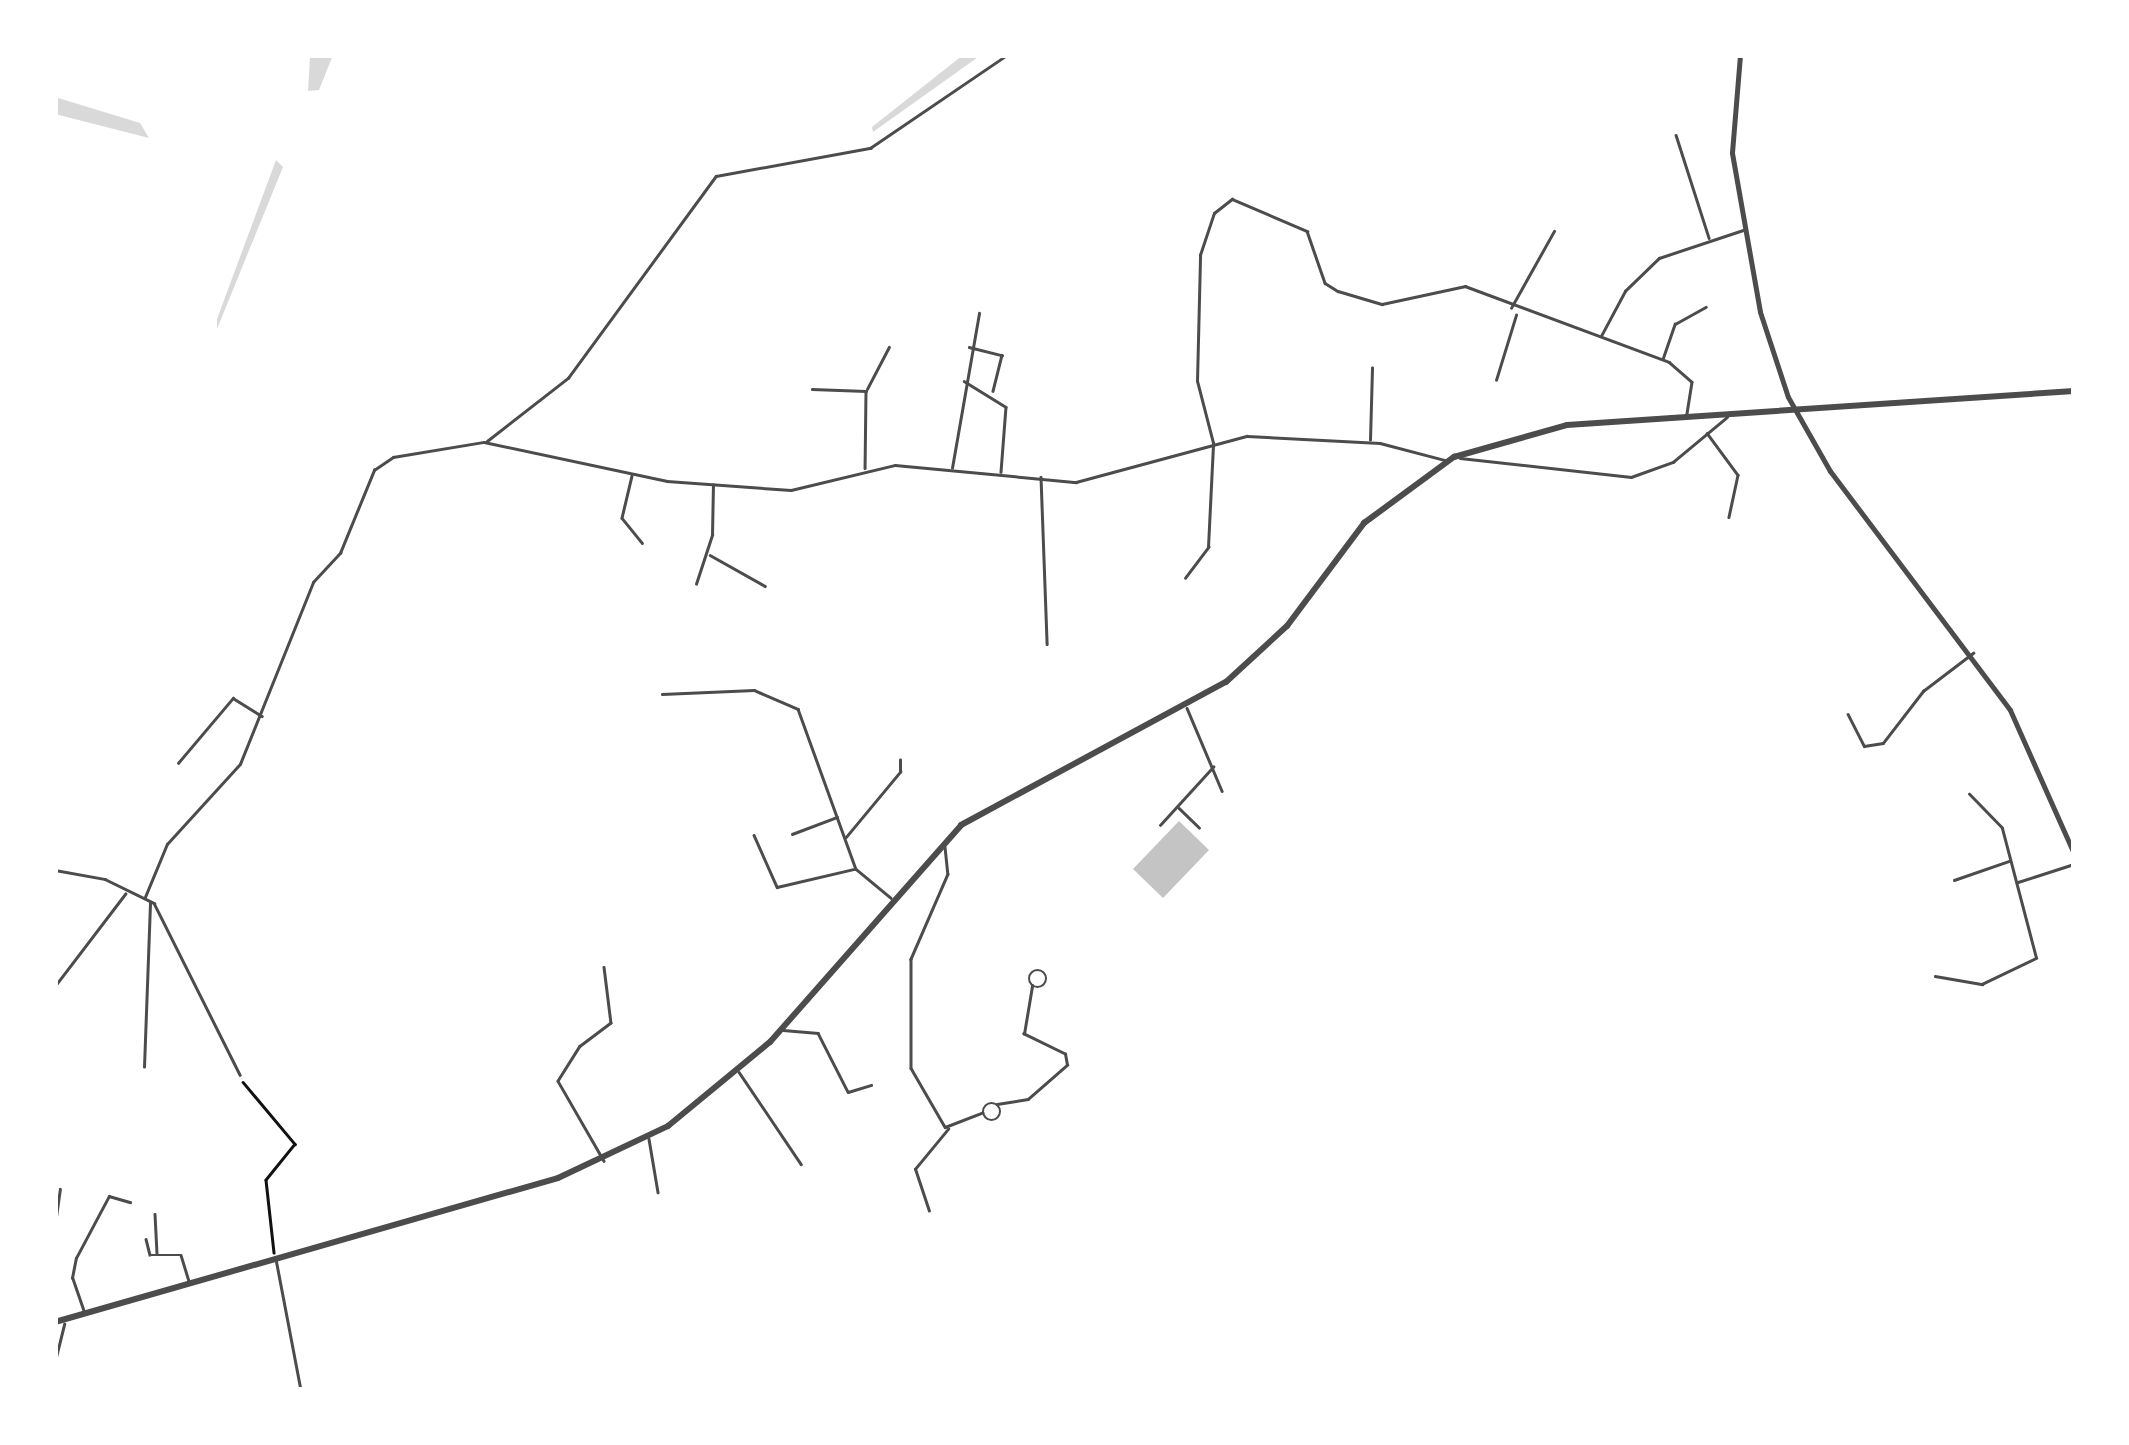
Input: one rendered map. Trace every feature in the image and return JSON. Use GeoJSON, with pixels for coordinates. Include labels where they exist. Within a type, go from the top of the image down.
{"type":"FeatureCollection","features":[{"type":"Feature","properties":{"kind":"street"},"geometry":{"type":"LineString","coordinates":[[1740,55],[1732,153],[1764,326],[1794,409],[1830,471],[1972,653],[2024,735],[2074,854]]}},
{"type":"Feature","properties":{"kind":"street"},"geometry":{"type":"LineString","coordinates":[[55,1322],[604,1161],[649,1138],[739,1072],[942,842],[1012,791],[1187,708],[1287,626],[1364,524],[1450,459],[1547,427],[2074,391]]}},
{"type":"Feature","properties":{"kind":"lane"},"geometry":{"type":"LineString","coordinates":[[484,442],[555,392],[720,173],[870,148],[1006,55]]}},
{"type":"Feature","properties":{"kind":"lane"},"geometry":{"type":"LineString","coordinates":[[1676,135],[1709,240]]}},
{"type":"Feature","properties":{"kind":"lane"},"geometry":{"type":"LineString","coordinates":[[1184,578],[1208,547],[1213,443],[1197,382],[1200,255],[1214,213],[1232,199],[1307,232],[1326,283],[1338,291],[1382,304],[1457,285],[1517,313],[1663,360],[1692,382],[1686,416]]}},
{"type":"Feature","properties":{"kind":"lane"},"geometry":{"type":"LineString","coordinates":[[1600,338],[1648,267],[1709,240],[1744,230]]}},
{"type":"Feature","properties":{"kind":"lane"},"geometry":{"type":"LineString","coordinates":[[1510,310],[1554,231]]}},
{"type":"Feature","properties":{"kind":"lane"},"geometry":{"type":"LineString","coordinates":[[1663,360],[1675,324],[1706,307]]}},
{"type":"Feature","properties":{"kind":"lane"},"geometry":{"type":"LineString","coordinates":[[952,469],[969,347],[979,313]]}},
{"type":"Feature","properties":{"kind":"lane"},"geometry":{"type":"LineString","coordinates":[[1496,380],[1517,313]]}},
{"type":"Feature","properties":{"kind":"lane"},"geometry":{"type":"LineString","coordinates":[[969,347],[1002,356],[993,393]]}},
{"type":"Feature","properties":{"kind":"lane"},"geometry":{"type":"LineString","coordinates":[[865,469],[866,391],[889,348]]}},
{"type":"Feature","properties":{"kind":"lane"},"geometry":{"type":"LineString","coordinates":[[1370,442],[1372,368]]}},
{"type":"Feature","properties":{"kind":"lane"},"geometry":{"type":"LineString","coordinates":[[964,382],[993,393],[1008,412],[1001,473]]}},
{"type":"Feature","properties":{"kind":"lane"},"geometry":{"type":"LineString","coordinates":[[812,390],[866,391]]}},
{"type":"Feature","properties":{"kind":"lane"},"geometry":{"type":"LineString","coordinates":[[145,897],[163,849],[234,776],[263,717],[309,590],[340,554],[374,470],[393,457],[484,442],[632,475],[799,490],[865,469],[952,469],[1087,480],[1213,443],[1370,442],[1450,459],[1631,477],[1673,462],[1732,414]]}},
{"type":"Feature","properties":{"kind":"lane"},"geometry":{"type":"LineString","coordinates":[[1707,433],[1738,475],[1729,517]]}},
{"type":"Feature","properties":{"kind":"lane"},"geometry":{"type":"LineString","coordinates":[[632,475],[622,518],[642,543]]}},
{"type":"Feature","properties":{"kind":"lane"},"geometry":{"type":"LineString","coordinates":[[1041,477],[1047,644]]}},
{"type":"Feature","properties":{"kind":"lane"},"geometry":{"type":"LineString","coordinates":[[696,584],[707,554],[712,485]]}},
{"type":"Feature","properties":{"kind":"lane"},"geometry":{"type":"LineString","coordinates":[[707,554],[765,586]]}},
{"type":"Feature","properties":{"kind":"lane"},"geometry":{"type":"LineString","coordinates":[[1848,714],[1864,746],[1883,743],[1923,692],[1972,653]]}},
{"type":"Feature","properties":{"kind":"lane"},"geometry":{"type":"LineString","coordinates":[[662,694],[736,688],[788,701],[814,735],[856,868],[891,898]]}},
{"type":"Feature","properties":{"kind":"lane"},"geometry":{"type":"LineString","coordinates":[[178,763],[232,698],[263,717]]}},
{"type":"Feature","properties":{"kind":"lane"},"geometry":{"type":"LineString","coordinates":[[1187,708],[1222,791]]}},
{"type":"Feature","properties":{"kind":"lane"},"geometry":{"type":"LineString","coordinates":[[845,838],[900,772],[900,760]]}},
{"type":"Feature","properties":{"kind":"lane"},"geometry":{"type":"LineString","coordinates":[[1160,825],[1214,766]]}},
{"type":"Feature","properties":{"kind":"lane"},"geometry":{"type":"LineString","coordinates":[[1935,976],[1982,984],[2034,962],[2012,860],[1990,806],[1969,794]]}},
{"type":"Feature","properties":{"kind":"lane"},"geometry":{"type":"LineString","coordinates":[[1177,806],[1199,828]]}},
{"type":"Feature","properties":{"kind":"lane"},"geometry":{"type":"LineString","coordinates":[[792,834],[838,817]]}},
{"type":"Feature","properties":{"kind":"lane"},"geometry":{"type":"LineString","coordinates":[[754,835],[777,887],[856,868]]}},
{"type":"Feature","properties":{"kind":"lane"},"geometry":{"type":"LineString","coordinates":[[942,842],[948,874],[911,960],[911,1068],[949,1128]]}},
{"type":"Feature","properties":{"kind":"lane"},"geometry":{"type":"LineString","coordinates":[[1954,880],[2012,860]]}},
{"type":"Feature","properties":{"kind":"lane"},"geometry":{"type":"LineString","coordinates":[[2018,882],[2074,864]]}},
{"type":"Feature","properties":{"kind":"lane"},"geometry":{"type":"LineString","coordinates":[[55,870],[105,879],[126,893],[150,901],[240,1075]]}},
{"type":"Feature","properties":{"kind":"lane"},"geometry":{"type":"LineString","coordinates":[[55,986],[126,893]]}},
{"type":"Feature","properties":{"kind":"lane"},"geometry":{"type":"LineString","coordinates":[[144,1068],[150,901]]}},
{"type":"Feature","properties":{"kind":"lane"},"geometry":{"type":"LineString","coordinates":[[604,966],[611,1023],[580,1046],[558,1081],[604,1161]]}},
{"type":"Feature","properties":{"kind":"lane"},"geometry":{"type":"LineString","coordinates":[[929,1210],[915,1169],[949,1128],[997,1104],[1028,1099],[1067,1065],[1065,1054],[1024,1034],[1032,986]]}},
{"type":"Feature","properties":{"kind":"lane"},"geometry":{"type":"LineString","coordinates":[[780,1030],[818,1032],[848,1092],[872,1085]]}},
{"type":"Feature","properties":{"kind":"lane"},"geometry":{"type":"LineString","coordinates":[[739,1072],[801,1164]]}},
{"type":"Feature","properties":{"kind":"lane"},"geometry":{"type":"LineString","coordinates":[[982,1113],[997,1120],[997,1104]]}},
{"type":"Feature","properties":{"kind":"lane"},"geometry":{"type":"LineString","coordinates":[[649,1138],[658,1192]]}},
{"type":"Feature","properties":{"kind":"lane"},"geometry":{"type":"LineString","coordinates":[[55,1224],[60,1188]]}},
{"type":"Feature","properties":{"kind":"lane"},"geometry":{"type":"LineString","coordinates":[[85,1313],[72,1278],[76,1258],[107,1199],[130,1202]]}},
{"type":"Feature","properties":{"kind":"lane"},"geometry":{"type":"LineString","coordinates":[[155,1214],[157,1255]]}},
{"type":"Feature","properties":{"kind":"lane"},"geometry":{"type":"LineString","coordinates":[[146,1240],[157,1255]]}},
{"type":"Feature","properties":{"kind":"lane"},"geometry":{"type":"LineString","coordinates":[[157,1255],[181,1255],[189,1284]]}},
{"type":"Feature","properties":{"kind":"lane"},"geometry":{"type":"LineString","coordinates":[[276,1259],[301,1390]]}},
{"type":"Feature","properties":{"kind":"lane"},"geometry":{"type":"LineString","coordinates":[[55,1361],[66,1319]]}},
{"type":"Feature","properties":{"kind":"path"},"geometry":{"type":"LineString","coordinates":[[240,1075],[295,1144],[266,1180],[276,1259]]}},
{"type":"Feature","properties":{"kind":"shaded area"},"geometry":{"type":"Polygon","coordinates":[[[333,55],[319,90],[308,91],[310,57],[333,55]]]}},
{"type":"Feature","properties":{"kind":"shaded area"},"geometry":{"type":"Polygon","coordinates":[[[963,55],[981,55],[873,132],[872,127],[963,55]]]}},
{"type":"Feature","properties":{"kind":"shaded area"},"geometry":{"type":"Polygon","coordinates":[[[55,97],[140,123],[149,138],[55,114],[55,97]]]}},
{"type":"Feature","properties":{"kind":"shaded area"},"geometry":{"type":"Polygon","coordinates":[[[276,160],[283,167],[217,329],[217,319],[276,160]]]}},
{"type":"Feature","properties":{"kind":"building"},"geometry":{"type":"Polygon","coordinates":[[[1179,821],[1209,850],[1163,898],[1133,869],[1179,821]]]}}]}
